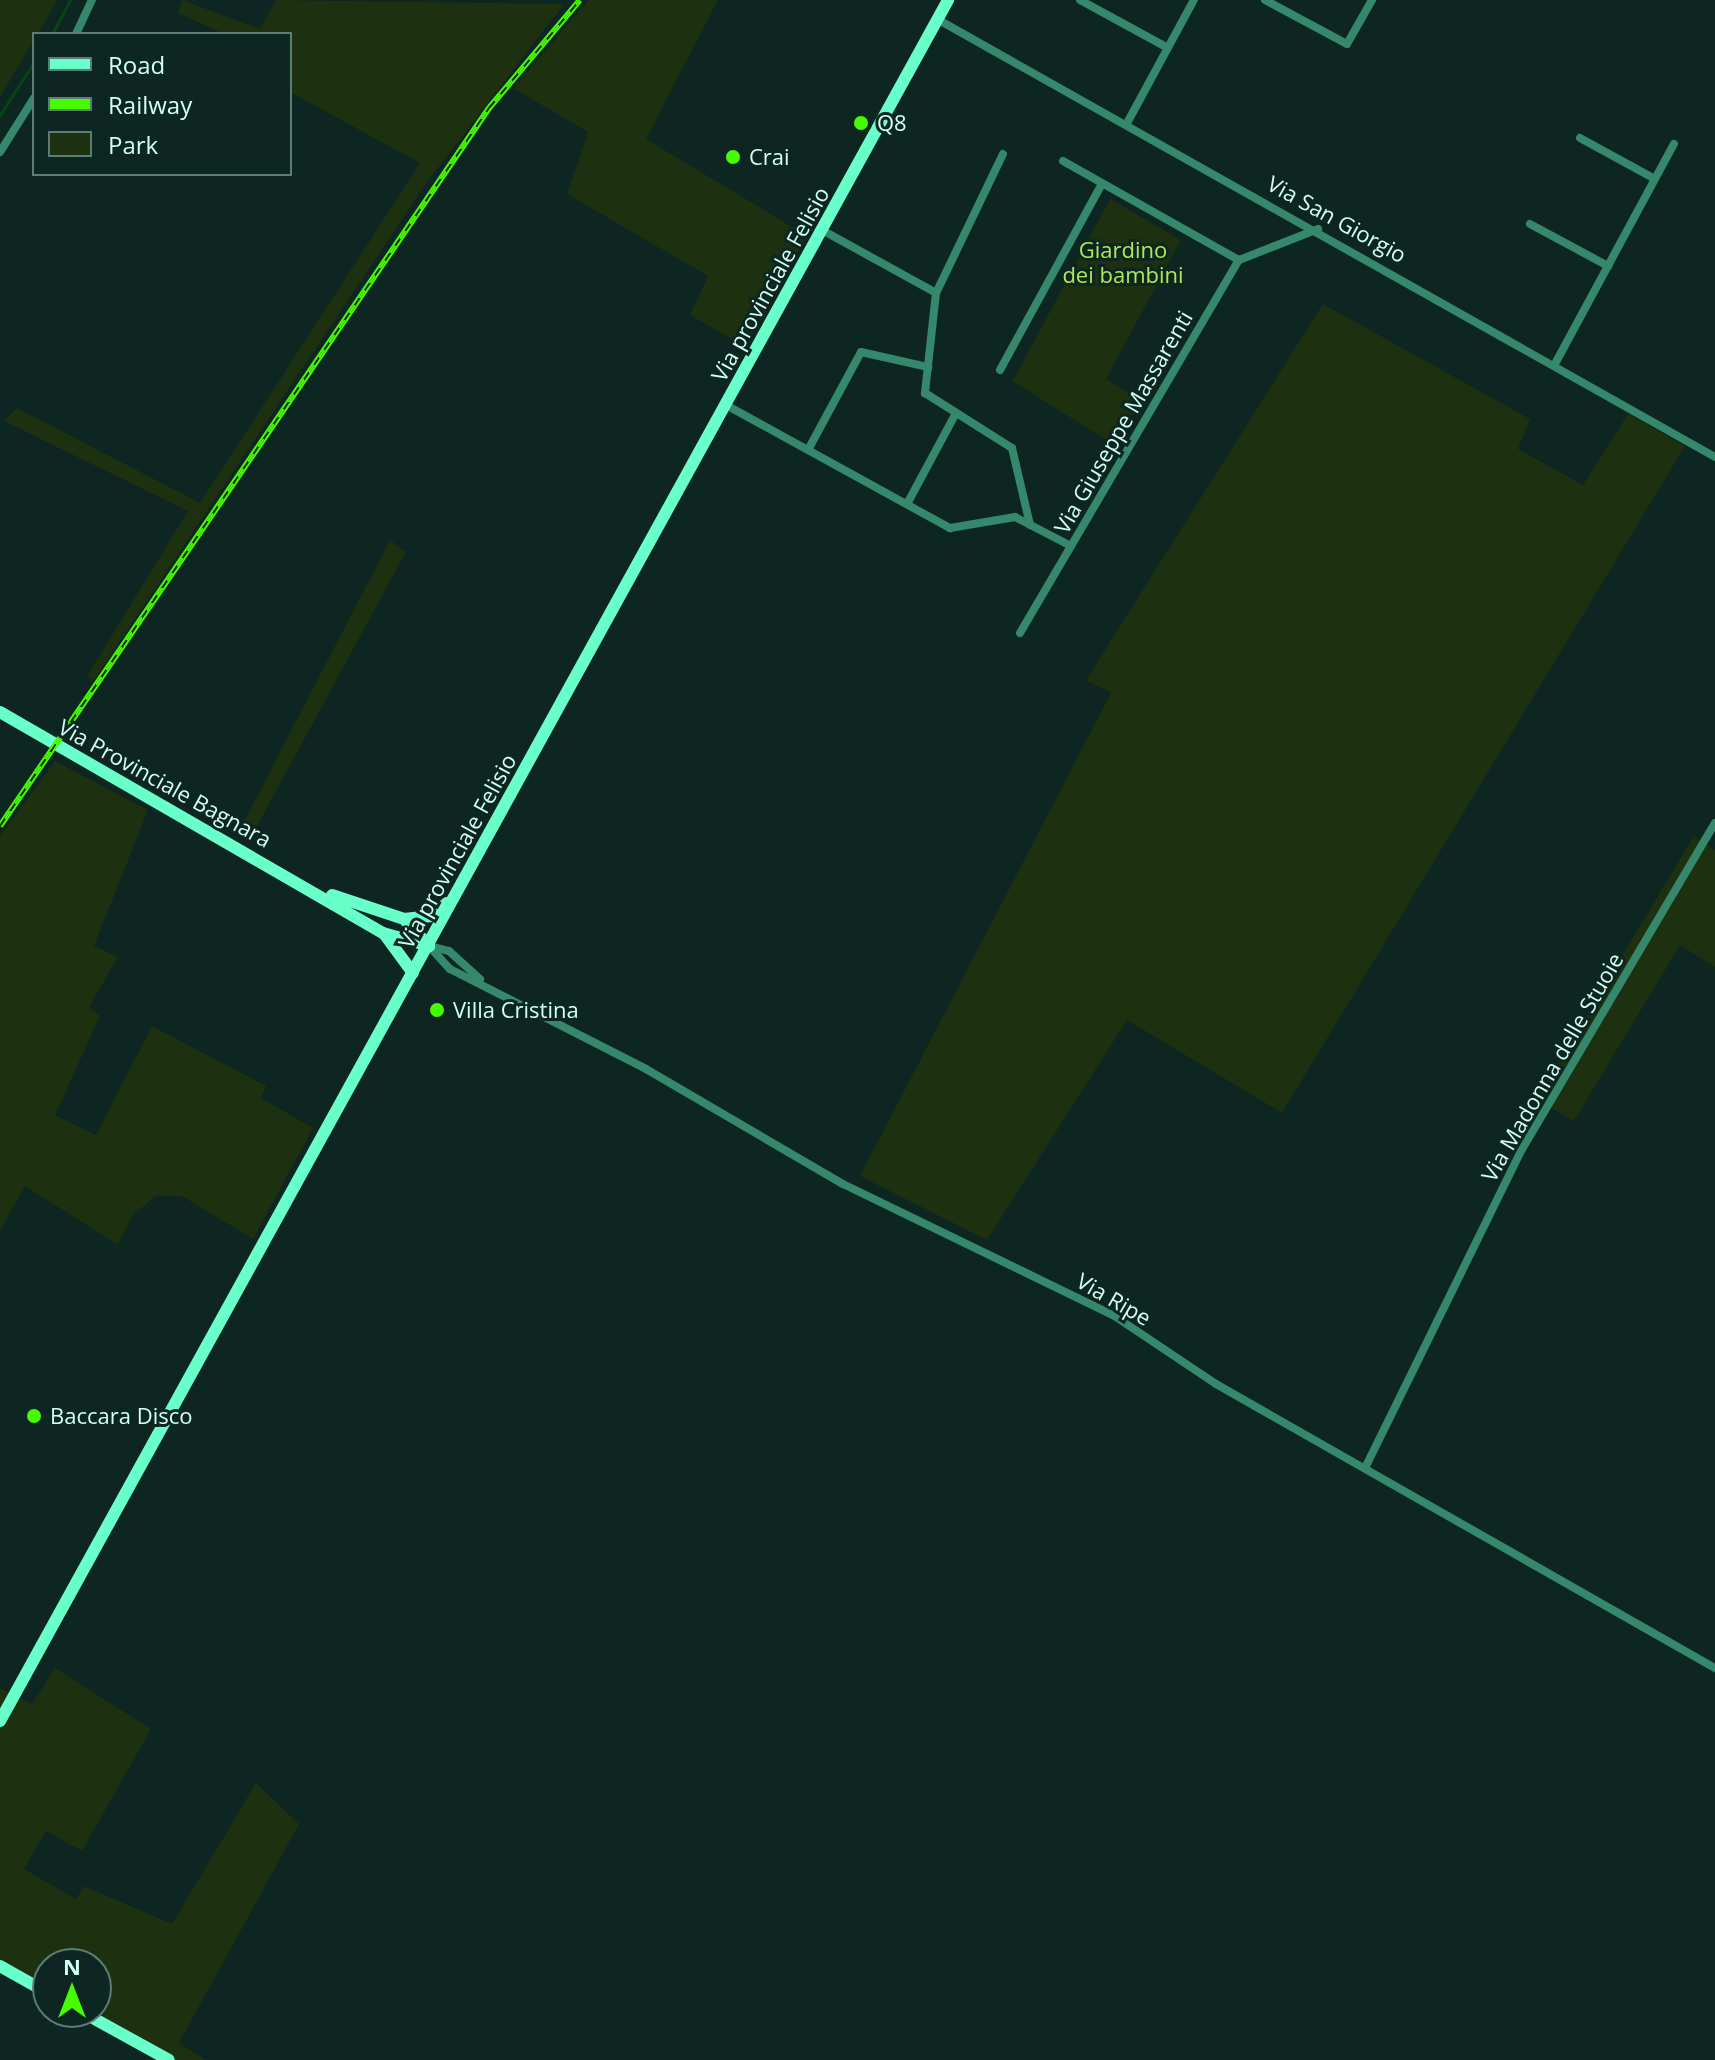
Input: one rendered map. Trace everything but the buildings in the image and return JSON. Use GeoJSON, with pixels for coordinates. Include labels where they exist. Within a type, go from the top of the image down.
{"type":"FeatureCollection","features":[{"type":"Feature","properties":{"kind":"main road","name":"Via provinciale Felisio"},"geometry":{"type":"LineString","coordinates":[[0,1721],[948,0]]}},
{"type":"Feature","properties":{"kind":"main road","name":"Via Provinciale Bagnara"},"geometry":{"type":"LineString","coordinates":[[0,712],[311,888],[383,933],[429,946]]}},
{"type":"Feature","properties":{"kind":"main road"},"geometry":{"type":"LineString","coordinates":[[404,919],[443,908],[468,874]]}},
{"type":"Feature","properties":{"kind":"main road","name":"Via Provinciale Bagnara"},"geometry":{"type":"LineString","coordinates":[[311,888],[404,919],[429,946]]}},
{"type":"Feature","properties":{"kind":"main road","name":"Via Provinciale Bagnara"},"geometry":{"type":"LineString","coordinates":[[383,933],[413,973]]}},
{"type":"Feature","properties":{"kind":"main road"},"geometry":{"type":"LineString","coordinates":[[0,1966],[32,1984]]}},
{"type":"Feature","properties":{"kind":"main road"},"geometry":{"type":"LineString","coordinates":[[111,2028],[169,2060]]}},
{"type":"Feature","properties":{"kind":"street"},"geometry":{"type":"LineString","coordinates":[[77,32],[92,0]]}},
{"type":"Feature","properties":{"kind":"street"},"geometry":{"type":"LineString","coordinates":[[1080,0],[1168,48]]}},
{"type":"Feature","properties":{"kind":"street"},"geometry":{"type":"LineString","coordinates":[[1126,125],[1194,0]]}},
{"type":"Feature","properties":{"kind":"street"},"geometry":{"type":"LineString","coordinates":[[1265,0],[1347,44],[1372,0]]}},
{"type":"Feature","properties":{"kind":"street","name":"Via San Giorgio"},"geometry":{"type":"LineString","coordinates":[[937,19],[1556,362],[1715,457]]}},
{"type":"Feature","properties":{"kind":"street"},"geometry":{"type":"LineString","coordinates":[[0,152],[32,101]]}},
{"type":"Feature","properties":{"kind":"street"},"geometry":{"type":"LineString","coordinates":[[1580,138],[1655,179]]}},
{"type":"Feature","properties":{"kind":"street"},"geometry":{"type":"LineString","coordinates":[[1556,362],[1674,144]]}},
{"type":"Feature","properties":{"kind":"street"},"geometry":{"type":"LineString","coordinates":[[1003,154],[936,293],[925,393],[1012,448],[1030,525]]}},
{"type":"Feature","properties":{"kind":"street"},"geometry":{"type":"LineString","coordinates":[[1063,161],[1239,260],[1318,229]]}},
{"type":"Feature","properties":{"kind":"street"},"geometry":{"type":"LineString","coordinates":[[1000,370],[1102,184]]}},
{"type":"Feature","properties":{"kind":"street"},"geometry":{"type":"LineString","coordinates":[[1530,224],[1608,266]]}},
{"type":"Feature","properties":{"kind":"street"},"geometry":{"type":"LineString","coordinates":[[822,230],[936,293]]}},
{"type":"Feature","properties":{"kind":"street","name":"Via Giuseppe Massarenti"},"geometry":{"type":"LineString","coordinates":[[1020,633],[1239,260]]}},
{"type":"Feature","properties":{"kind":"street"},"geometry":{"type":"LineString","coordinates":[[808,450],[861,352],[928,367]]}},
{"type":"Feature","properties":{"kind":"street"},"geometry":{"type":"LineString","coordinates":[[726,405],[950,528],[1015,517],[1071,546]]}},
{"type":"Feature","properties":{"kind":"street"},"geometry":{"type":"LineString","coordinates":[[907,504],[956,413]]}},
{"type":"Feature","properties":{"kind":"street","name":"Via Madonna delle Stuoie"},"geometry":{"type":"LineString","coordinates":[[1367,1464],[1521,1151],[1715,823]]}},
{"type":"Feature","properties":{"kind":"street","name":"Via Ripe"},"geometry":{"type":"LineString","coordinates":[[429,946],[449,951],[483,983]]}},
{"type":"Feature","properties":{"kind":"street","name":"Via Ripe"},"geometry":{"type":"LineString","coordinates":[[429,946],[450,969],[483,983],[843,1184],[1113,1315],[1216,1384],[1367,1464],[1715,1668]]}},
{"type":"Feature","properties":{"kind":"green space"},"geometry":{"type":"Polygon","coordinates":[[[0,0],[58,0],[39,32],[32,32],[32,43],[0,97],[0,0]]]}},
{"type":"Feature","properties":{"kind":"green space"},"geometry":{"type":"Polygon","coordinates":[[[182,0],[260,29],[276,0],[564,4],[427,182],[94,680],[87,676],[188,511],[4,421],[17,408],[200,503],[420,163],[292,93],[292,32],[220,32],[178,13],[182,0]]]}},
{"type":"Feature","properties":{"kind":"green space"},"geometry":{"type":"Polygon","coordinates":[[[589,0],[718,0],[646,139],[807,236],[744,346],[690,315],[708,276],[567,194],[588,132],[513,88],[589,0]]]}},
{"type":"Feature","properties":{"kind":"green space","name":"Giardino dei bambini"},"geometry":{"type":"Polygon","coordinates":[[[1110,199],[1181,240],[1106,379],[1141,401],[1114,445],[1013,381],[1110,199]]]}},
{"type":"Feature","properties":{"kind":"green space"},"geometry":{"type":"Polygon","coordinates":[[[1323,304],[1530,419],[1518,449],[1583,485],[1628,414],[1685,446],[1282,1113],[1127,1020],[987,1240],[860,1176],[1111,693],[1086,680],[1323,304]]]}},
{"type":"Feature","properties":{"kind":"green space"},"geometry":{"type":"Polygon","coordinates":[[[390,540],[406,552],[250,839],[237,835],[390,540]]]}},
{"type":"Feature","properties":{"kind":"green space"},"geometry":{"type":"Polygon","coordinates":[[[55,761],[148,810],[94,946],[118,957],[89,1007],[100,1016],[55,1115],[96,1135],[152,1026],[266,1086],[261,1098],[313,1128],[253,1239],[182,1196],[156,1196],[133,1215],[118,1245],[25,1186],[0,1231],[0,836],[55,761]]]}},
{"type":"Feature","properties":{"kind":"green space"},"geometry":{"type":"Polygon","coordinates":[[[1694,836],[1715,850],[1715,967],[1680,945],[1574,1121],[1536,1099],[1694,836]]]}},
{"type":"Feature","properties":{"kind":"green space"},"geometry":{"type":"Polygon","coordinates":[[[55,1668],[151,1729],[82,1851],[46,1831],[24,1869],[76,1899],[84,1886],[172,1924],[256,1783],[299,1824],[179,2043],[206,2060],[157,2060],[99,2028],[112,2028],[112,1948],[32,1948],[32,1991],[0,1973],[0,1688],[32,1704],[55,1668]]]}},
{"type":"Feature","properties":{"kind":"waterway"},"geometry":{"type":"LineString","coordinates":[[53,32],[70,0]]}},
{"type":"Feature","properties":{"kind":"waterway"},"geometry":{"type":"LineString","coordinates":[[0,115],[32,65]]}},
{"type":"Feature","properties":{"kind":"railway"},"geometry":{"type":"LineString","coordinates":[[0,826],[489,108],[580,0]]}},
{"type":"Feature","properties":{"kind":"place","name":"Q8"},"geometry":{"type":"Point","coordinates":[861,123]}},
{"type":"Feature","properties":{"kind":"place","name":"Crai"},"geometry":{"type":"Point","coordinates":[733,157]}},
{"type":"Feature","properties":{"kind":"place","name":"Villa Cristina"},"geometry":{"type":"Point","coordinates":[437,1010]}},
{"type":"Feature","properties":{"kind":"place","name":"Baccara Disco"},"geometry":{"type":"Point","coordinates":[34,1416]}}]}
